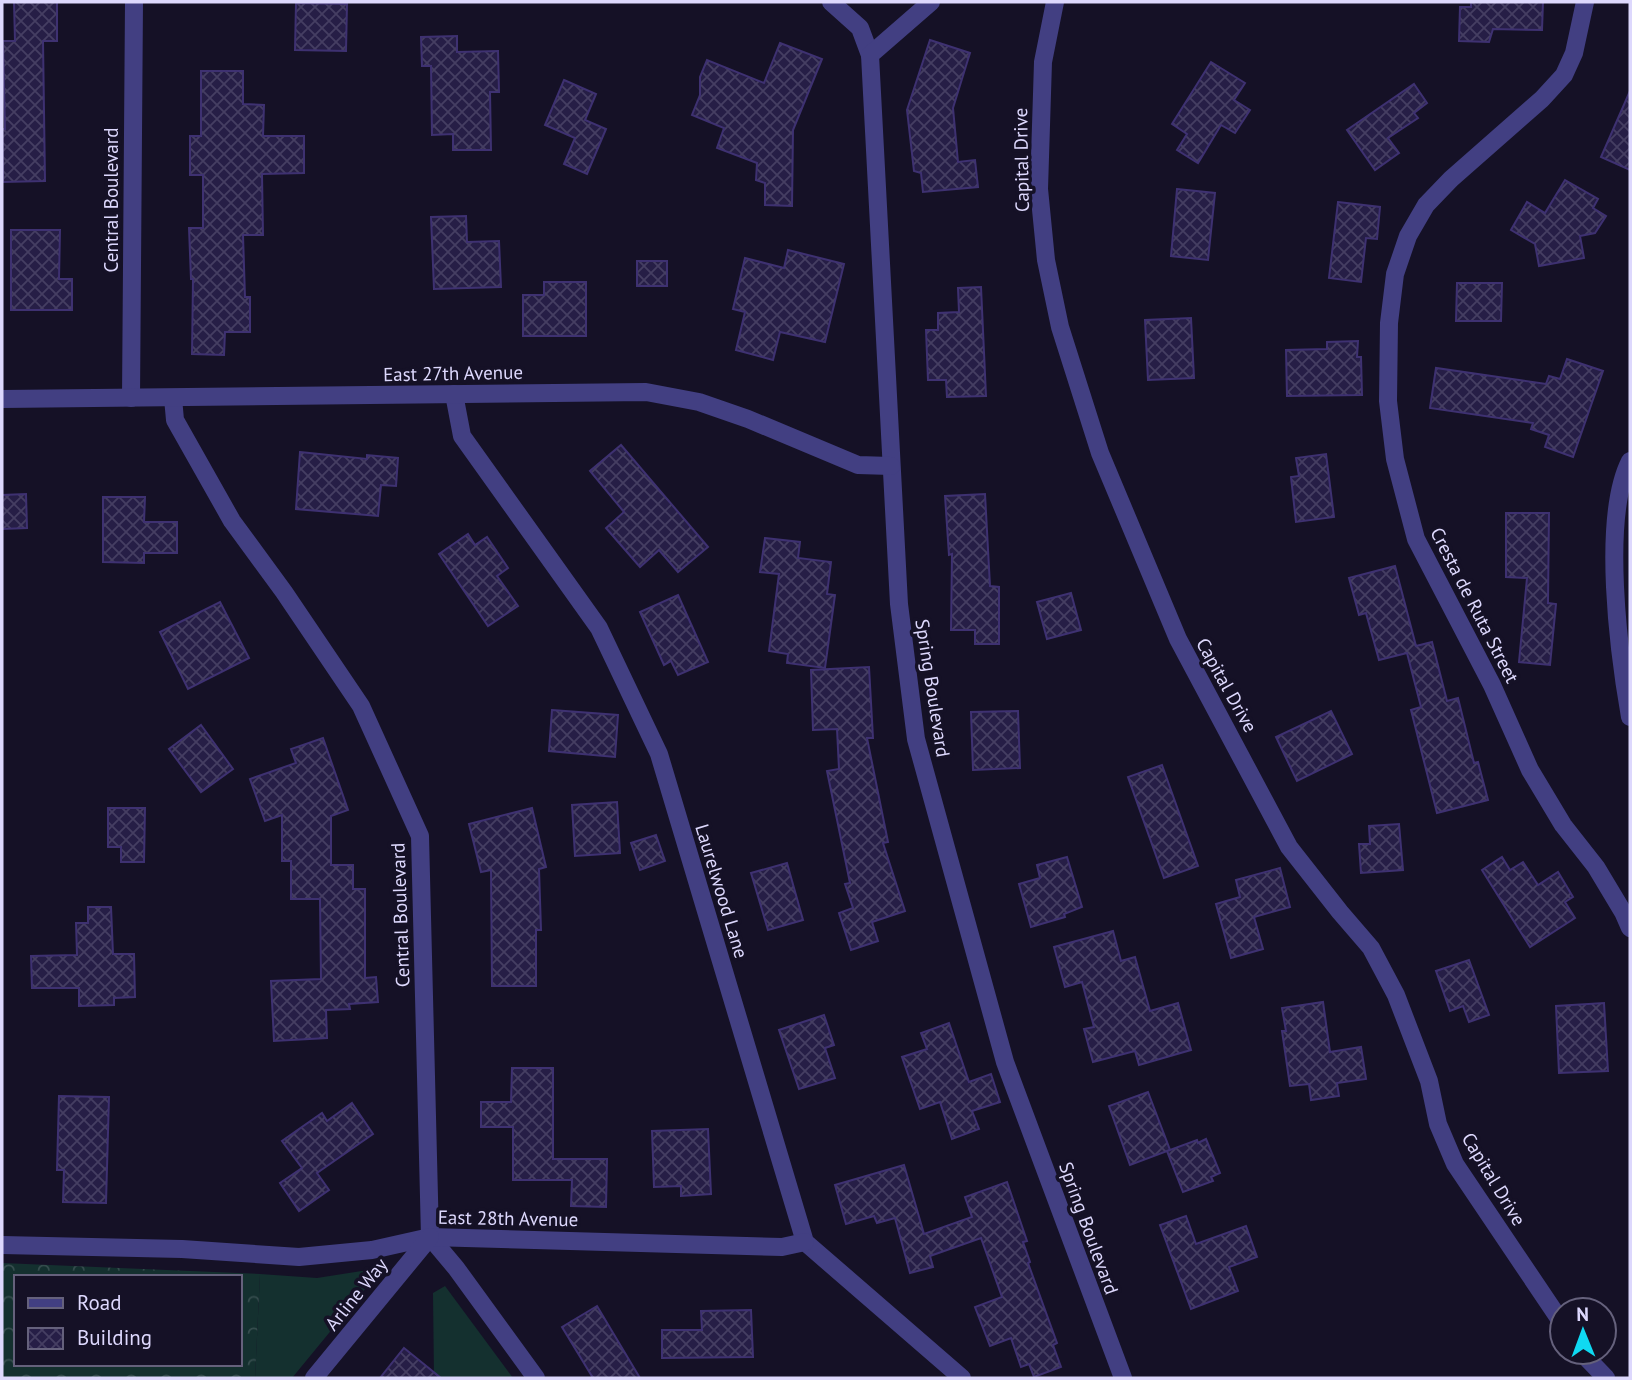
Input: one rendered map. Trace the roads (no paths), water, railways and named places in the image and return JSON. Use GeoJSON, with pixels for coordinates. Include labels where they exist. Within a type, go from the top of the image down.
{"type":"FeatureCollection","features":[{"type":"Feature","properties":{"kind":"street","name":"Central Boulevard"},"geometry":{"type":"LineString","coordinates":[[131,398],[134,2]]}},
{"type":"Feature","properties":{"kind":"street"},"geometry":{"type":"LineString","coordinates":[[831,2],[860,27],[870,55],[931,2]]}},
{"type":"Feature","properties":{"kind":"street","name":"Capital Drive"},"geometry":{"type":"LineString","coordinates":[[1055,2],[1043,62],[1039,189],[1045,248],[1060,327],[1100,453],[1178,639],[1289,847],[1371,948],[1396,995],[1429,1081],[1438,1124],[1455,1164],[1548,1302]]}},
{"type":"Feature","properties":{"kind":"street","name":"Cresta de Ruta Street"},"geometry":{"type":"LineString","coordinates":[[1585,2],[1574,53],[1564,75],[1542,99],[1451,179],[1426,205],[1408,236],[1395,274],[1389,323],[1388,401],[1395,459],[1416,539],[1492,685],[1530,770],[1563,825],[1596,867],[1630,928]]}},
{"type":"Feature","properties":{"kind":"street","name":"Spring Boulevard"},"geometry":{"type":"LineString","coordinates":[[870,55],[899,604],[916,739],[1005,1062],[1123,1378]]}},
{"type":"Feature","properties":{"kind":"street","name":"East 27th Avenue"},"geometry":{"type":"LineString","coordinates":[[2,399],[646,392],[699,401],[858,465],[891,466]]}},
{"type":"Feature","properties":{"kind":"street","name":"Laurelwood Lane"},"geometry":{"type":"LineString","coordinates":[[454,394],[462,436],[599,628],[659,754],[805,1241]]}},
{"type":"Feature","properties":{"kind":"street","name":"Central Boulevard"},"geometry":{"type":"LineString","coordinates":[[173,398],[175,420],[232,521],[361,706],[420,836],[430,1237]]}},
{"type":"Feature","properties":{"kind":"street"},"geometry":{"type":"LineString","coordinates":[[1630,461],[1619,498],[1615,547],[1620,660],[1630,717]]}},
{"type":"Feature","properties":{"kind":"street"},"geometry":{"type":"LineString","coordinates":[[430,1237],[456,1268],[536,1378]]}},
{"type":"Feature","properties":{"kind":"street","name":"East 28th Avenue"},"geometry":{"type":"LineString","coordinates":[[2,1245],[183,1249],[299,1257],[372,1250],[430,1237],[782,1247],[805,1241]]}},
{"type":"Feature","properties":{"kind":"street","name":"Arline Way"},"geometry":{"type":"LineString","coordinates":[[314,1378],[430,1237]]}},
{"type":"Feature","properties":{"kind":"street"},"geometry":{"type":"LineString","coordinates":[[805,1241],[962,1378]]}}]}
